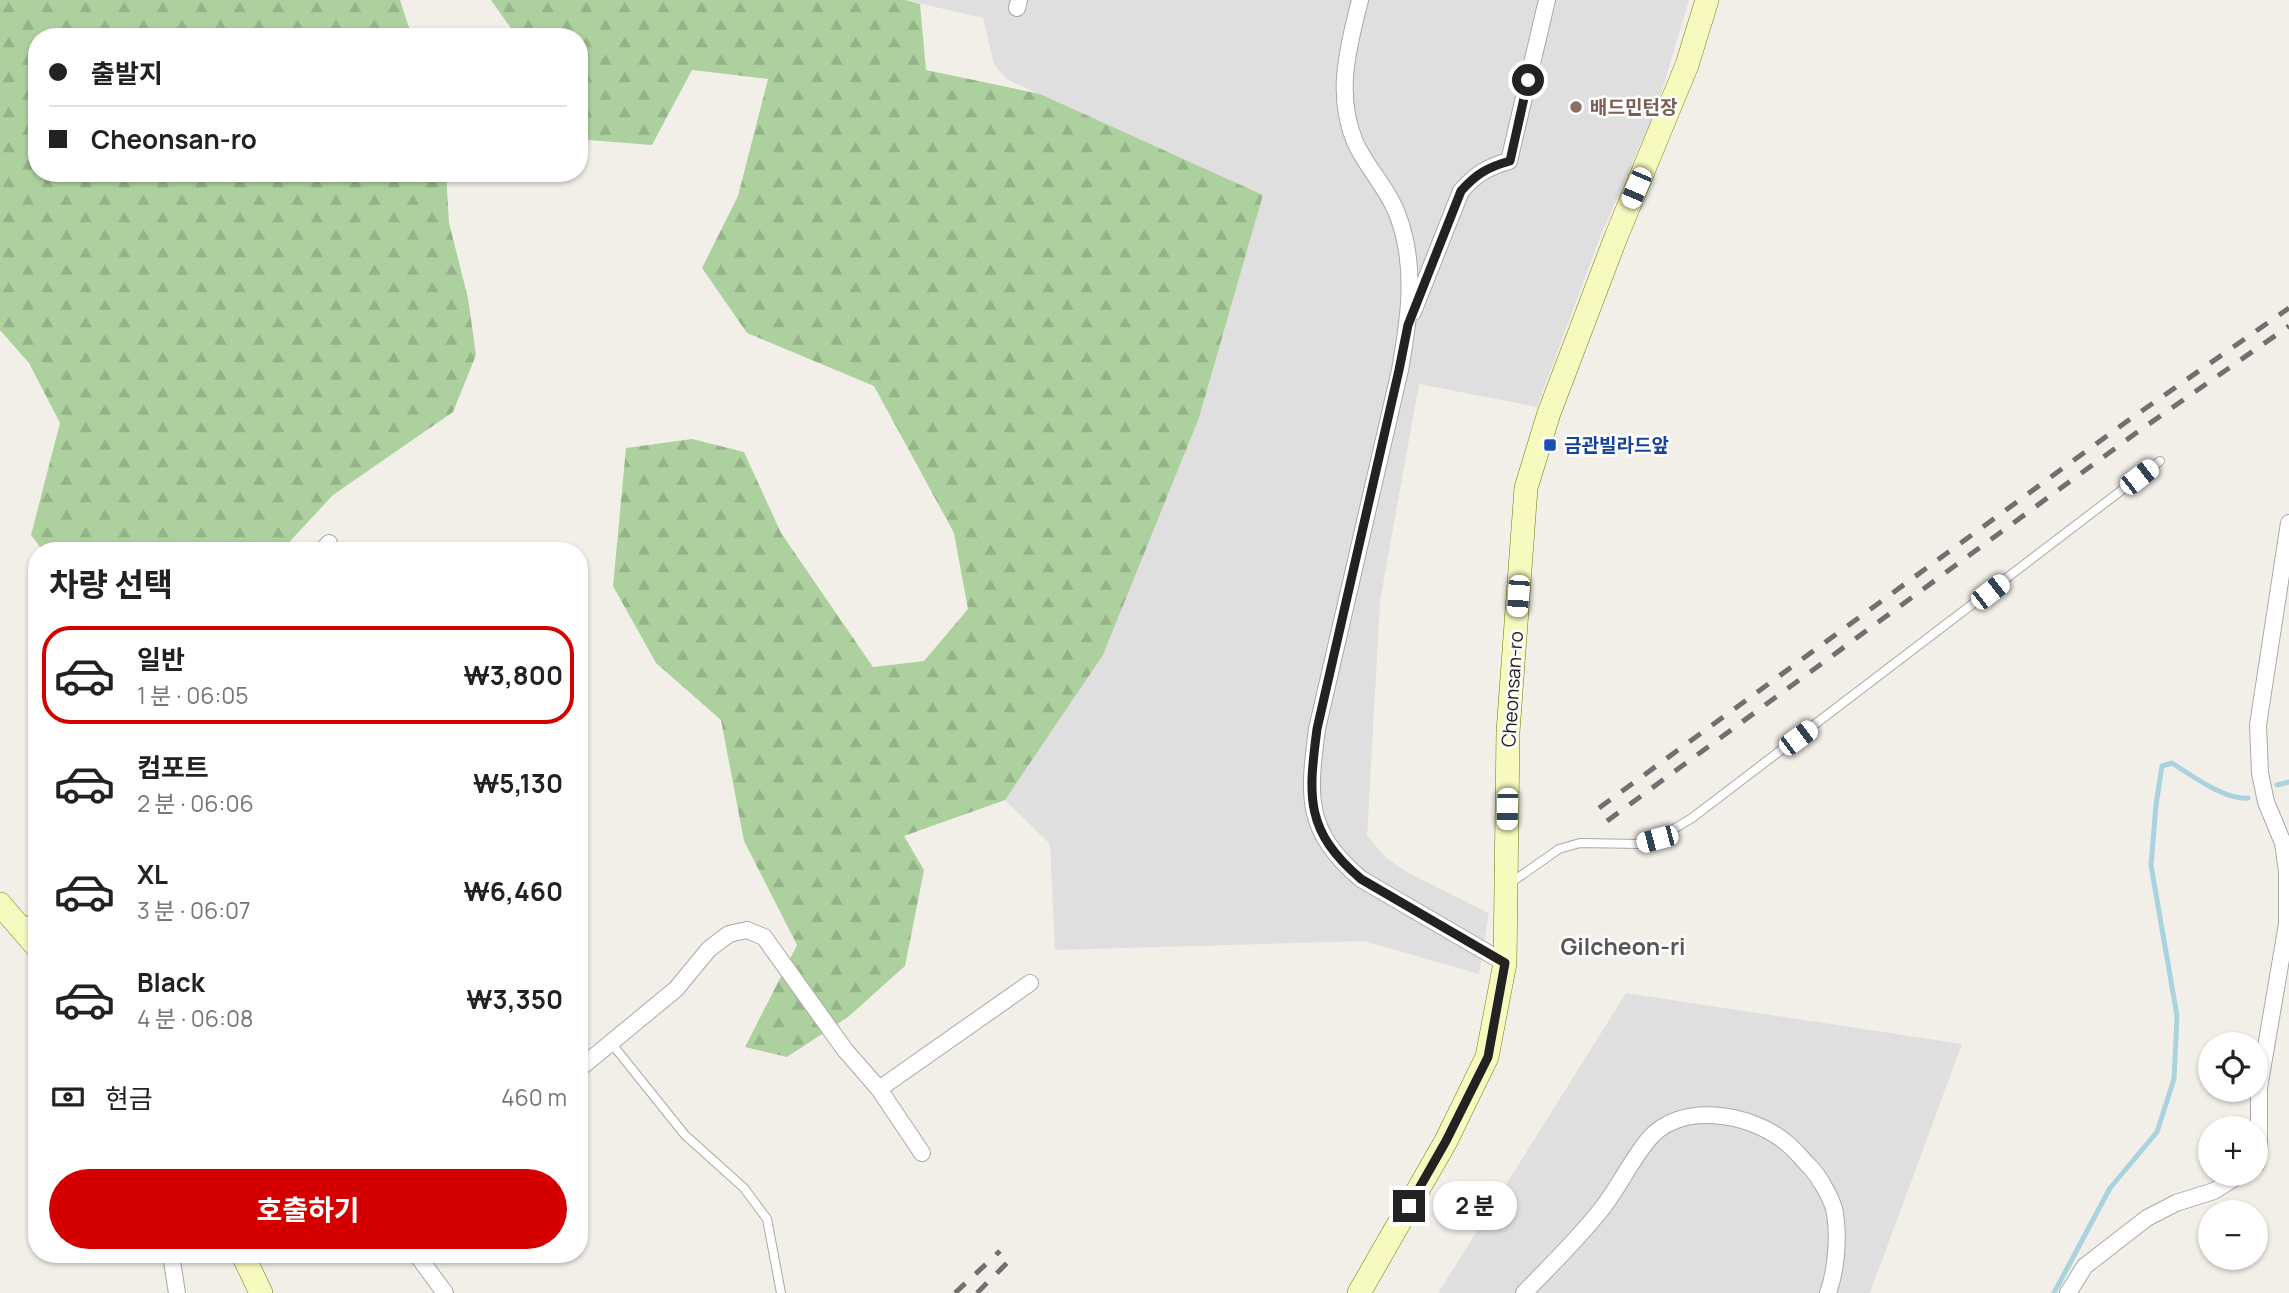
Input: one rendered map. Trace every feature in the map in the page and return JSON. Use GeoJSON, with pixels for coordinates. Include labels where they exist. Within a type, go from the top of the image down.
{"type":"FeatureCollection","features":[{"type":"Feature","properties":{"kind":"street"},"geometry":{"type":"LineString","coordinates":[[1360,0],[1343,76],[1347,113],[1356,143],[1398,216],[1409,262],[1408,325],[1394,397],[1317,729],[1312,771],[1313,801],[1317,823],[1327,845],[1342,863],[1361,879],[1505,963]]}},
{"type":"Feature","properties":{"kind":"street"},"geometry":{"type":"LineString","coordinates":[[1408,325],[1461,191],[1474,176],[1489,166],[1510,161],[1548,0]]}},
{"type":"Feature","properties":{"kind":"street","name":"Cheonsan-ro"},"geometry":{"type":"LineString","coordinates":[[1359,1293],[1446,1141],[1488,1057],[1505,963],[1508,732],[1526,488],[1549,412],[1616,237],[1687,65],[1707,0]]}},
{"type":"Feature","properties":{"kind":"street"},"geometry":{"type":"LineString","coordinates":[[2259,1116],[2259,1088],[2287,924],[2287,871],[2283,843],[2266,802],[2260,773],[2258,725],[2289,523]]}},
{"type":"Feature","properties":{"kind":"street"},"geometry":{"type":"LineString","coordinates":[[0,904],[28,928]]}},
{"type":"Feature","properties":{"kind":"street"},"geometry":{"type":"LineString","coordinates":[[588,1062],[676,989],[709,949],[729,934],[747,930],[764,937],[845,1050],[879,1089],[922,1153]]}},
{"type":"Feature","properties":{"kind":"street"},"geometry":{"type":"LineString","coordinates":[[879,1089],[1030,983]]}},
{"type":"Feature","properties":{"kind":"street"},"geometry":{"type":"LineString","coordinates":[[1524,1293],[1602,1209],[1649,1138],[1676,1120],[1702,1115],[1730,1116],[1760,1126],[1784,1141],[1816,1173],[1835,1212],[1835,1251],[1828,1293]]}},
{"type":"Feature","properties":{"kind":"street"},"geometry":{"type":"LineString","coordinates":[[2068,1293],[2085,1266],[2147,1218],[2176,1203],[2222,1186]]}},
{"type":"Feature","properties":{"kind":"street"},"geometry":{"type":"LineString","coordinates":[[172,1263],[177,1293]]}},
{"type":"Feature","properties":{"kind":"street"},"geometry":{"type":"LineString","coordinates":[[247,1263],[261,1293]]}},
{"type":"Feature","properties":{"kind":"street"},"geometry":{"type":"LineString","coordinates":[[423,1263],[445,1293]]}},
{"type":"Feature","properties":{"kind":"lane"},"geometry":{"type":"LineString","coordinates":[[1506,886],[1559,849],[1580,843],[1640,844],[1657,839],[1692,818],[2160,461]]}},
{"type":"Feature","properties":{"kind":"lane"},"geometry":{"type":"LineString","coordinates":[[612,1044],[685,1135],[744,1188],[767,1219],[781,1293]]}},
{"type":"Feature","properties":{"kind":"shaded area"},"geometry":{"type":"Polygon","coordinates":[[[905,0],[1689,0],[1657,107],[1600,237],[1537,407],[1419,384],[1380,601],[1367,835],[1386,858],[1409,873],[1489,913],[1479,974],[1364,941],[1055,950],[1050,844],[1005,800],[1103,655],[1199,418],[1263,195],[1006,79],[994,64],[983,18],[905,0]]]}},
{"type":"Feature","properties":{"kind":"shaded area"},"geometry":{"type":"Polygon","coordinates":[[[1626,993],[1962,1044],[1870,1293],[1438,1293],[1626,993]]]}},
{"type":"Feature","properties":{"kind":"green space"},"geometry":{"type":"Polygon","coordinates":[[[0,0],[400,0],[409,28],[28,28],[28,182],[447,182],[449,223],[468,298],[476,355],[453,412],[333,495],[289,542],[36,542],[31,535],[60,423],[29,363],[0,330],[0,0]]]}},
{"type":"Feature","properties":{"kind":"green space"},"geometry":{"type":"Polygon","coordinates":[[[491,0],[905,0],[920,4],[926,70],[1040,94],[1263,195],[1199,418],[1103,655],[1005,800],[904,836],[924,870],[905,966],[848,1017],[787,1057],[745,1047],[797,945],[744,841],[721,720],[656,663],[613,586],[626,448],[692,439],[744,452],[781,533],[873,667],[924,661],[968,609],[954,533],[874,386],[747,333],[702,268],[738,196],[768,79],[692,70],[652,145],[588,140],[588,28],[511,28],[491,0]]]}},
{"type":"Feature","properties":{"kind":"waterway"},"geometry":{"type":"LineString","coordinates":[[2054,1293],[2110,1188],[2157,1132],[2174,1079],[2177,1016],[2151,865],[2162,766],[2172,763],[2219,791],[2239,798],[2248,798]]}},
{"type":"Feature","properties":{"kind":"waterway"},"geometry":{"type":"LineString","coordinates":[[2277,785],[2289,782]]}},
{"type":"Feature","properties":{"kind":"railway"},"geometry":{"type":"LineString","coordinates":[[1599,808],[2126,422],[2289,308]]}},
{"type":"Feature","properties":{"kind":"railway"},"geometry":{"type":"LineString","coordinates":[[1607,821],[2136,433],[2289,326]]}},
{"type":"Feature","properties":{"kind":"railway"},"geometry":{"type":"LineString","coordinates":[[955,1293],[1000,1251]]}},
{"type":"Feature","properties":{"kind":"railway"},"geometry":{"type":"LineString","coordinates":[[977,1293],[1012,1258]]}},
{"type":"Feature","properties":{"kind":"place","name":"배드민턴장"},"geometry":{"type":"Point","coordinates":[1576,107]}},
{"type":"Feature","properties":{"kind":"place","name":"금관빌라드앞"},"geometry":{"type":"Point","coordinates":[1550,445]}},
{"type":"Feature","properties":{"kind":"district","name":"Gilcheon-ri"},"geometry":{"type":"Point","coordinates":[1623,947]}},
{"type":"Feature","properties":{"kind":"route"},"geometry":{"type":"LineString","coordinates":[[1409,1206],[1446,1141],[1488,1057],[1505,963],[1361,879],[1342,863],[1327,845],[1317,823],[1312,771],[1317,729],[1408,325],[1461,191],[1474,176],[1489,166],[1510,161],[1528,80]]}}]}
